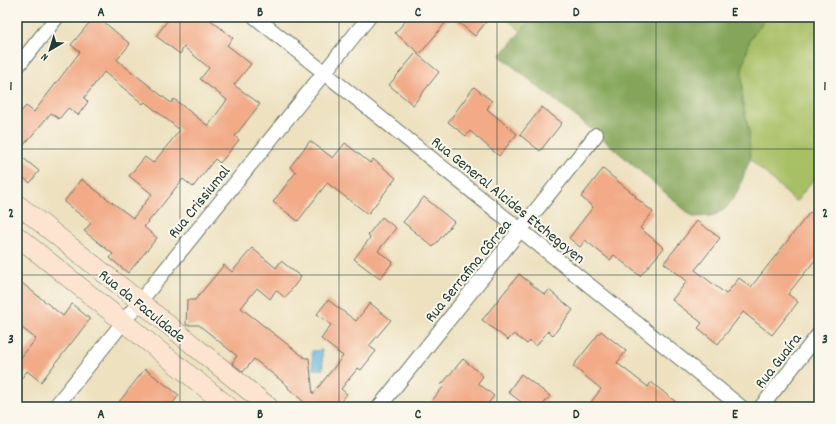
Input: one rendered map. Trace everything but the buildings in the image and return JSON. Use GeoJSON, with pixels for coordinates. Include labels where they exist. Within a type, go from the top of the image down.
{"type":"FeatureCollection","features":[{"type":"Feature","properties":{"kind":"street"},"geometry":{"type":"LineString","coordinates":[[17,67],[57,17]]}},
{"type":"Feature","properties":{"kind":"street","name":"Rua General Alcides Etchegoyen"},"geometry":{"type":"LineString","coordinates":[[255,17],[741,407]]}},
{"type":"Feature","properties":{"kind":"street","name":"Rua Crissiumal"},"geometry":{"type":"LineString","coordinates":[[55,407],[369,17]]}},
{"type":"Feature","properties":{"kind":"street","name":"Rua Serrafina Côrrea"},"geometry":{"type":"LineString","coordinates":[[379,407],[596,135]]}},
{"type":"Feature","properties":{"kind":"street","name":"Rua da Faculdade"},"geometry":{"type":"LineString","coordinates":[[17,204],[269,407]]}},
{"type":"Feature","properties":{"kind":"street","name":"Rua da Faculdade"},"geometry":{"type":"LineString","coordinates":[[17,236],[229,407]]}},
{"type":"Feature","properties":{"kind":"street","name":"Rua Guaíra"},"geometry":{"type":"LineString","coordinates":[[761,407],[819,334]]}},
{"type":"Feature","properties":{"kind":"green space"},"geometry":{"type":"Polygon","coordinates":[[[505,17],[533,17],[521,31],[505,17]]]}},
{"type":"Feature","properties":{"kind":"green space"},"geometry":{"type":"Polygon","coordinates":[[[533,17],[767,17],[750,39],[742,70],[742,100],[749,132],[750,159],[737,193],[726,208],[713,216],[693,217],[597,134],[500,56],[533,17]]]}},
{"type":"Feature","properties":{"kind":"green space"},"geometry":{"type":"Polygon","coordinates":[[[767,17],[819,17],[819,172],[796,202],[750,159],[749,132],[742,100],[742,70],[750,39],[767,17]]]}},
{"type":"Feature","properties":{"kind":"water"},"geometry":{"type":"Polygon","coordinates":[[[322,350],[323,369],[313,369],[312,351],[322,350]]]}}]}
